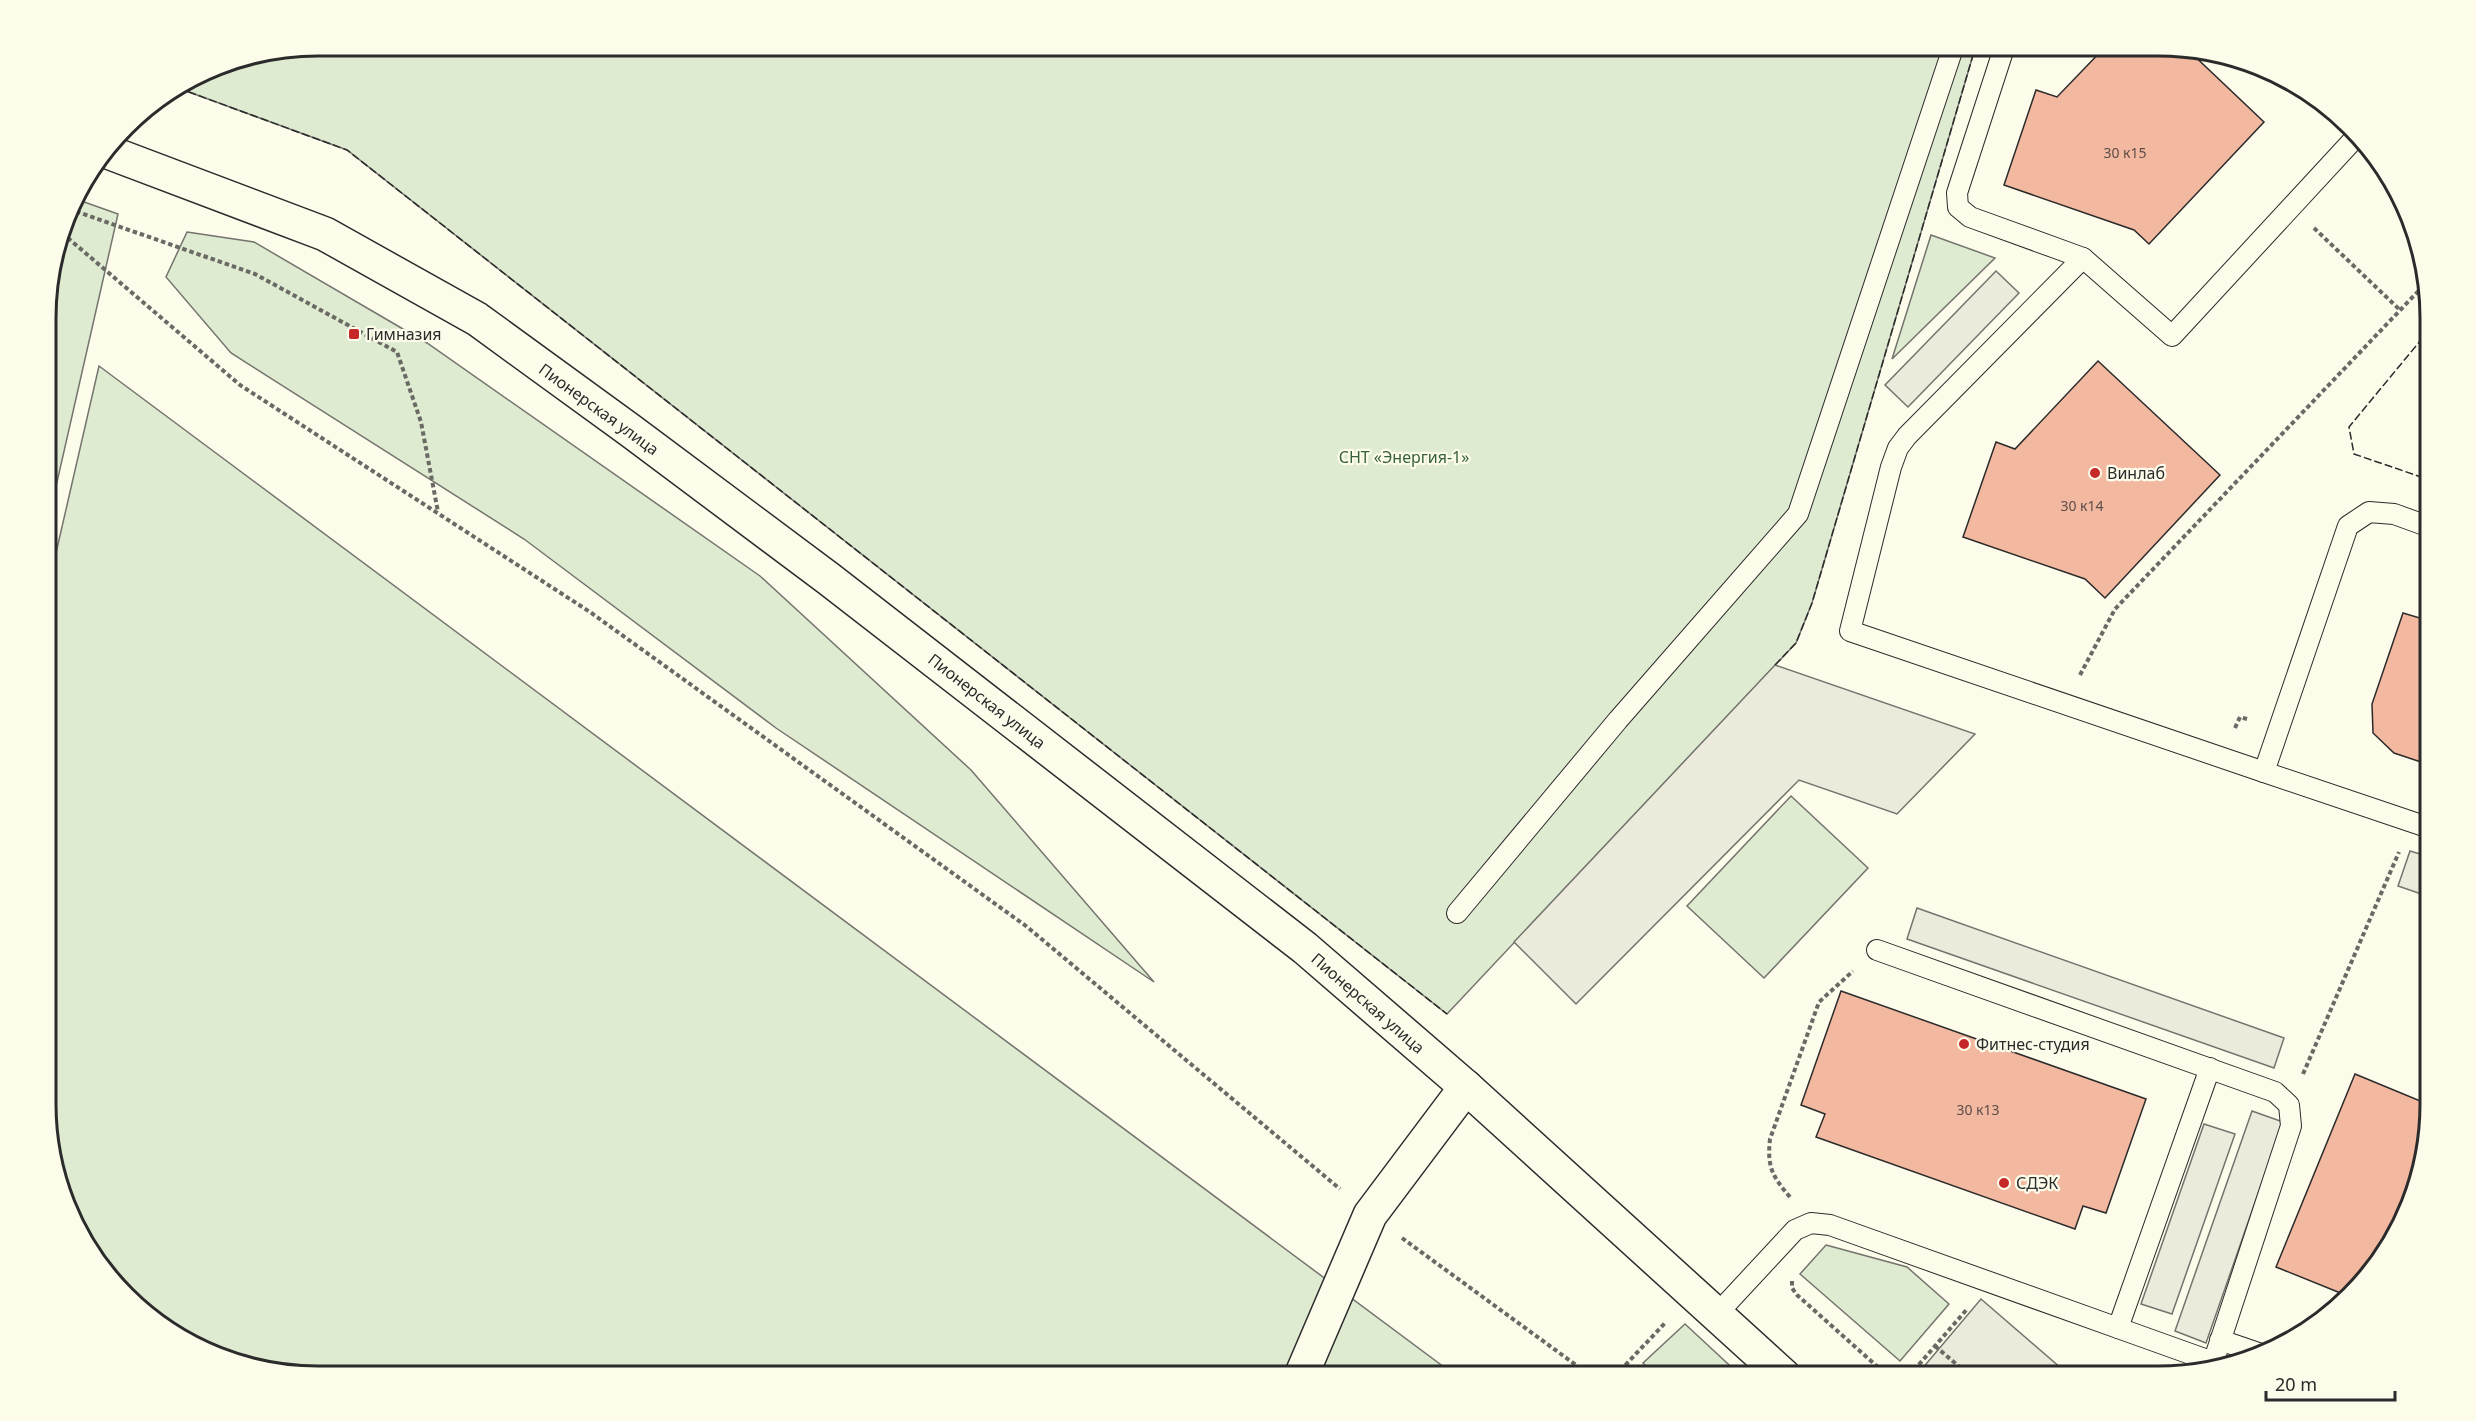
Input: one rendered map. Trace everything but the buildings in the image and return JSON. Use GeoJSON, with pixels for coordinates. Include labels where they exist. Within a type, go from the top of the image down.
{"type":"FeatureCollection","features":[{"type":"Feature","properties":{"kind":"main road","name":"Пионерская улица"},"geometry":{"type":"LineString","coordinates":[[113,154],[325,234],[477,319],[839,586],[1305,948],[1466,1087],[1773,1366]]}},
{"type":"Feature","properties":{"kind":"main road"},"geometry":{"type":"LineString","coordinates":[[1305,1366],[1371,1215],[1466,1087]]}},
{"type":"Feature","properties":{"kind":"lane"},"geometry":{"type":"LineString","coordinates":[[1457,913],[1618,720],[1798,514],[1950,56]]}},
{"type":"Feature","properties":{"kind":"lane"},"geometry":{"type":"LineString","coordinates":[[2001,56],[1957,193],[1958,207],[1970,217],[2083,258],[2172,336],[2352,141]]}},
{"type":"Feature","properties":{"kind":"lane"},"geometry":{"type":"LineString","coordinates":[[2083,258],[1907,436],[1898,448],[1891,466],[1850,632],[2420,825]]}},
{"type":"Feature","properties":{"kind":"lane"},"geometry":{"type":"LineString","coordinates":[[2264,772],[2348,525],[2369,512],[2394,514],[2420,523]]}},
{"type":"Feature","properties":{"kind":"lane"},"geometry":{"type":"LineString","coordinates":[[1876,950],[2275,1092],[2289,1105],[2291,1126],[2214,1359]]}},
{"type":"Feature","properties":{"kind":"lane"},"geometry":{"type":"LineString","coordinates":[[2118,1328],[2210,1068]]}},
{"type":"Feature","properties":{"kind":"lane"},"geometry":{"type":"LineString","coordinates":[[1717,1314],[1795,1230],[1810,1222],[1830,1225],[2118,1328],[2201,1362]]}},
{"type":"Feature","properties":{"kind":"lane"},"geometry":{"type":"LineString","coordinates":[[2220,1340],[2249,1350]]}},
{"type":"Feature","properties":{"kind":"path"},"geometry":{"type":"LineString","coordinates":[[2292,207],[2400,310]]}},
{"type":"Feature","properties":{"kind":"path"},"geometry":{"type":"LineString","coordinates":[[78,212],[255,274],[398,352],[421,422],[438,513]]}},
{"type":"Feature","properties":{"kind":"path"},"geometry":{"type":"LineString","coordinates":[[68,238],[240,385],[590,612],[1026,926],[1371,1215],[1577,1366]]}},
{"type":"Feature","properties":{"kind":"path"},"geometry":{"type":"LineString","coordinates":[[2078,678],[2115,609],[2419,290]]}},
{"type":"Feature","properties":{"kind":"path"},"geometry":{"type":"LineString","coordinates":[[2233,734],[2240,717],[2279,729]]}},
{"type":"Feature","properties":{"kind":"path"},"geometry":{"type":"LineString","coordinates":[[2289,1105],[2412,822]]}},
{"type":"Feature","properties":{"kind":"path"},"geometry":{"type":"LineString","coordinates":[[1876,950],[1819,1002],[1770,1139],[1768,1161],[1776,1180],[1810,1222],[1792,1280],[1792,1288],[1877,1366]]}},
{"type":"Feature","properties":{"kind":"path"},"geometry":{"type":"LineString","coordinates":[[1918,1366],[1990,1283]]}},
{"type":"Feature","properties":{"kind":"path"},"geometry":{"type":"LineString","coordinates":[[1624,1366],[1671,1316]]}},
{"type":"Feature","properties":{"kind":"path"},"geometry":{"type":"LineString","coordinates":[[1935,1346],[1958,1366]]}},
{"type":"Feature","properties":{"kind":"green space","name":"СНТ «Энергия-1»"},"geometry":{"type":"Polygon","coordinates":[[[300,56],[1973,56],[1812,603],[1796,643],[1447,1014],[347,150],[186,91],[233,69],[300,56]]]}},
{"type":"Feature","properties":{"kind":"green space"},"geometry":{"type":"Polygon","coordinates":[[[83,202],[118,214],[56,486],[56,300],[64,250],[75,217],[83,202]]]}},
{"type":"Feature","properties":{"kind":"green space"},"geometry":{"type":"Polygon","coordinates":[[[187,232],[254,242],[427,343],[760,576],[971,770],[1154,982],[776,728],[524,539],[231,353],[166,277],[187,232]]]}},
{"type":"Feature","properties":{"kind":"green space"},"geometry":{"type":"Polygon","coordinates":[[[1931,235],[1995,258],[1892,359],[1931,235]]]}},
{"type":"Feature","properties":{"kind":"green space"},"geometry":{"type":"Polygon","coordinates":[[[99,366],[1443,1366],[318,1366],[250,1357],[217,1346],[186,1330],[132,1289],[100,1249],[75,1204],[64,1171],[58,1138],[56,1121],[56,553],[99,366]]]}},
{"type":"Feature","properties":{"kind":"green space"},"geometry":{"type":"Polygon","coordinates":[[[1791,796],[1868,868],[1764,978],[1687,906],[1791,796]]]}},
{"type":"Feature","properties":{"kind":"green space"},"geometry":{"type":"Polygon","coordinates":[[[1826,1245],[1907,1267],[1949,1304],[1900,1361],[1800,1274],[1826,1245]]]}},
{"type":"Feature","properties":{"kind":"green space"},"geometry":{"type":"Polygon","coordinates":[[[1685,1324],[1730,1366],[1646,1366],[1643,1363],[1685,1324]]]}},
{"type":"Feature","properties":{"kind":"shaded area"},"geometry":{"type":"Polygon","coordinates":[[[1996,271],[2019,293],[1908,407],[1885,385],[1996,271]]]}},
{"type":"Feature","properties":{"kind":"shaded area"},"geometry":{"type":"Polygon","coordinates":[[[1775,665],[1975,734],[1897,814],[1799,780],[1576,1004],[1514,942],[1775,665]]]}},
{"type":"Feature","properties":{"kind":"shaded area"},"geometry":{"type":"Polygon","coordinates":[[[2410,851],[2420,854],[2420,894],[2398,886],[2410,851]]]}},
{"type":"Feature","properties":{"kind":"shaded area"},"geometry":{"type":"Polygon","coordinates":[[[1917,908],[2284,1038],[2274,1068],[1907,939],[1917,908]]]}},
{"type":"Feature","properties":{"kind":"shaded area"},"geometry":{"type":"Polygon","coordinates":[[[2252,1111],[2283,1122],[2206,1343],[2175,1331],[2252,1111]]]}},
{"type":"Feature","properties":{"kind":"shaded area"},"geometry":{"type":"Polygon","coordinates":[[[2204,1124],[2235,1134],[2172,1314],[2141,1304],[2204,1124]]]}},
{"type":"Feature","properties":{"kind":"shaded area"},"geometry":{"type":"Polygon","coordinates":[[[1981,1299],[2059,1366],[1924,1366],[1981,1299]]]}},
{"type":"Feature","properties":{"kind":"fence"},"geometry":{"type":"LineString","coordinates":[[1775,665],[1796,643],[1812,603],[1973,56]]}},
{"type":"Feature","properties":{"kind":"fence"},"geometry":{"type":"LineString","coordinates":[[186,91],[347,150],[1447,1014]]}},
{"type":"Feature","properties":{"kind":"fence"},"geometry":{"type":"LineString","coordinates":[[2420,341],[2349,427],[2354,454],[2420,477]]}},
{"type":"Feature","properties":{"kind":"place","name":"Гимназия"},"geometry":{"type":"Point","coordinates":[354,334]}},
{"type":"Feature","properties":{"kind":"place","name":"Винлаб"},"geometry":{"type":"Point","coordinates":[2095,473]}},
{"type":"Feature","properties":{"kind":"place","name":"Фитнес-студия"},"geometry":{"type":"Point","coordinates":[1964,1044]}},
{"type":"Feature","properties":{"kind":"place","name":"СДЭК"},"geometry":{"type":"Point","coordinates":[2004,1183]}}]}
